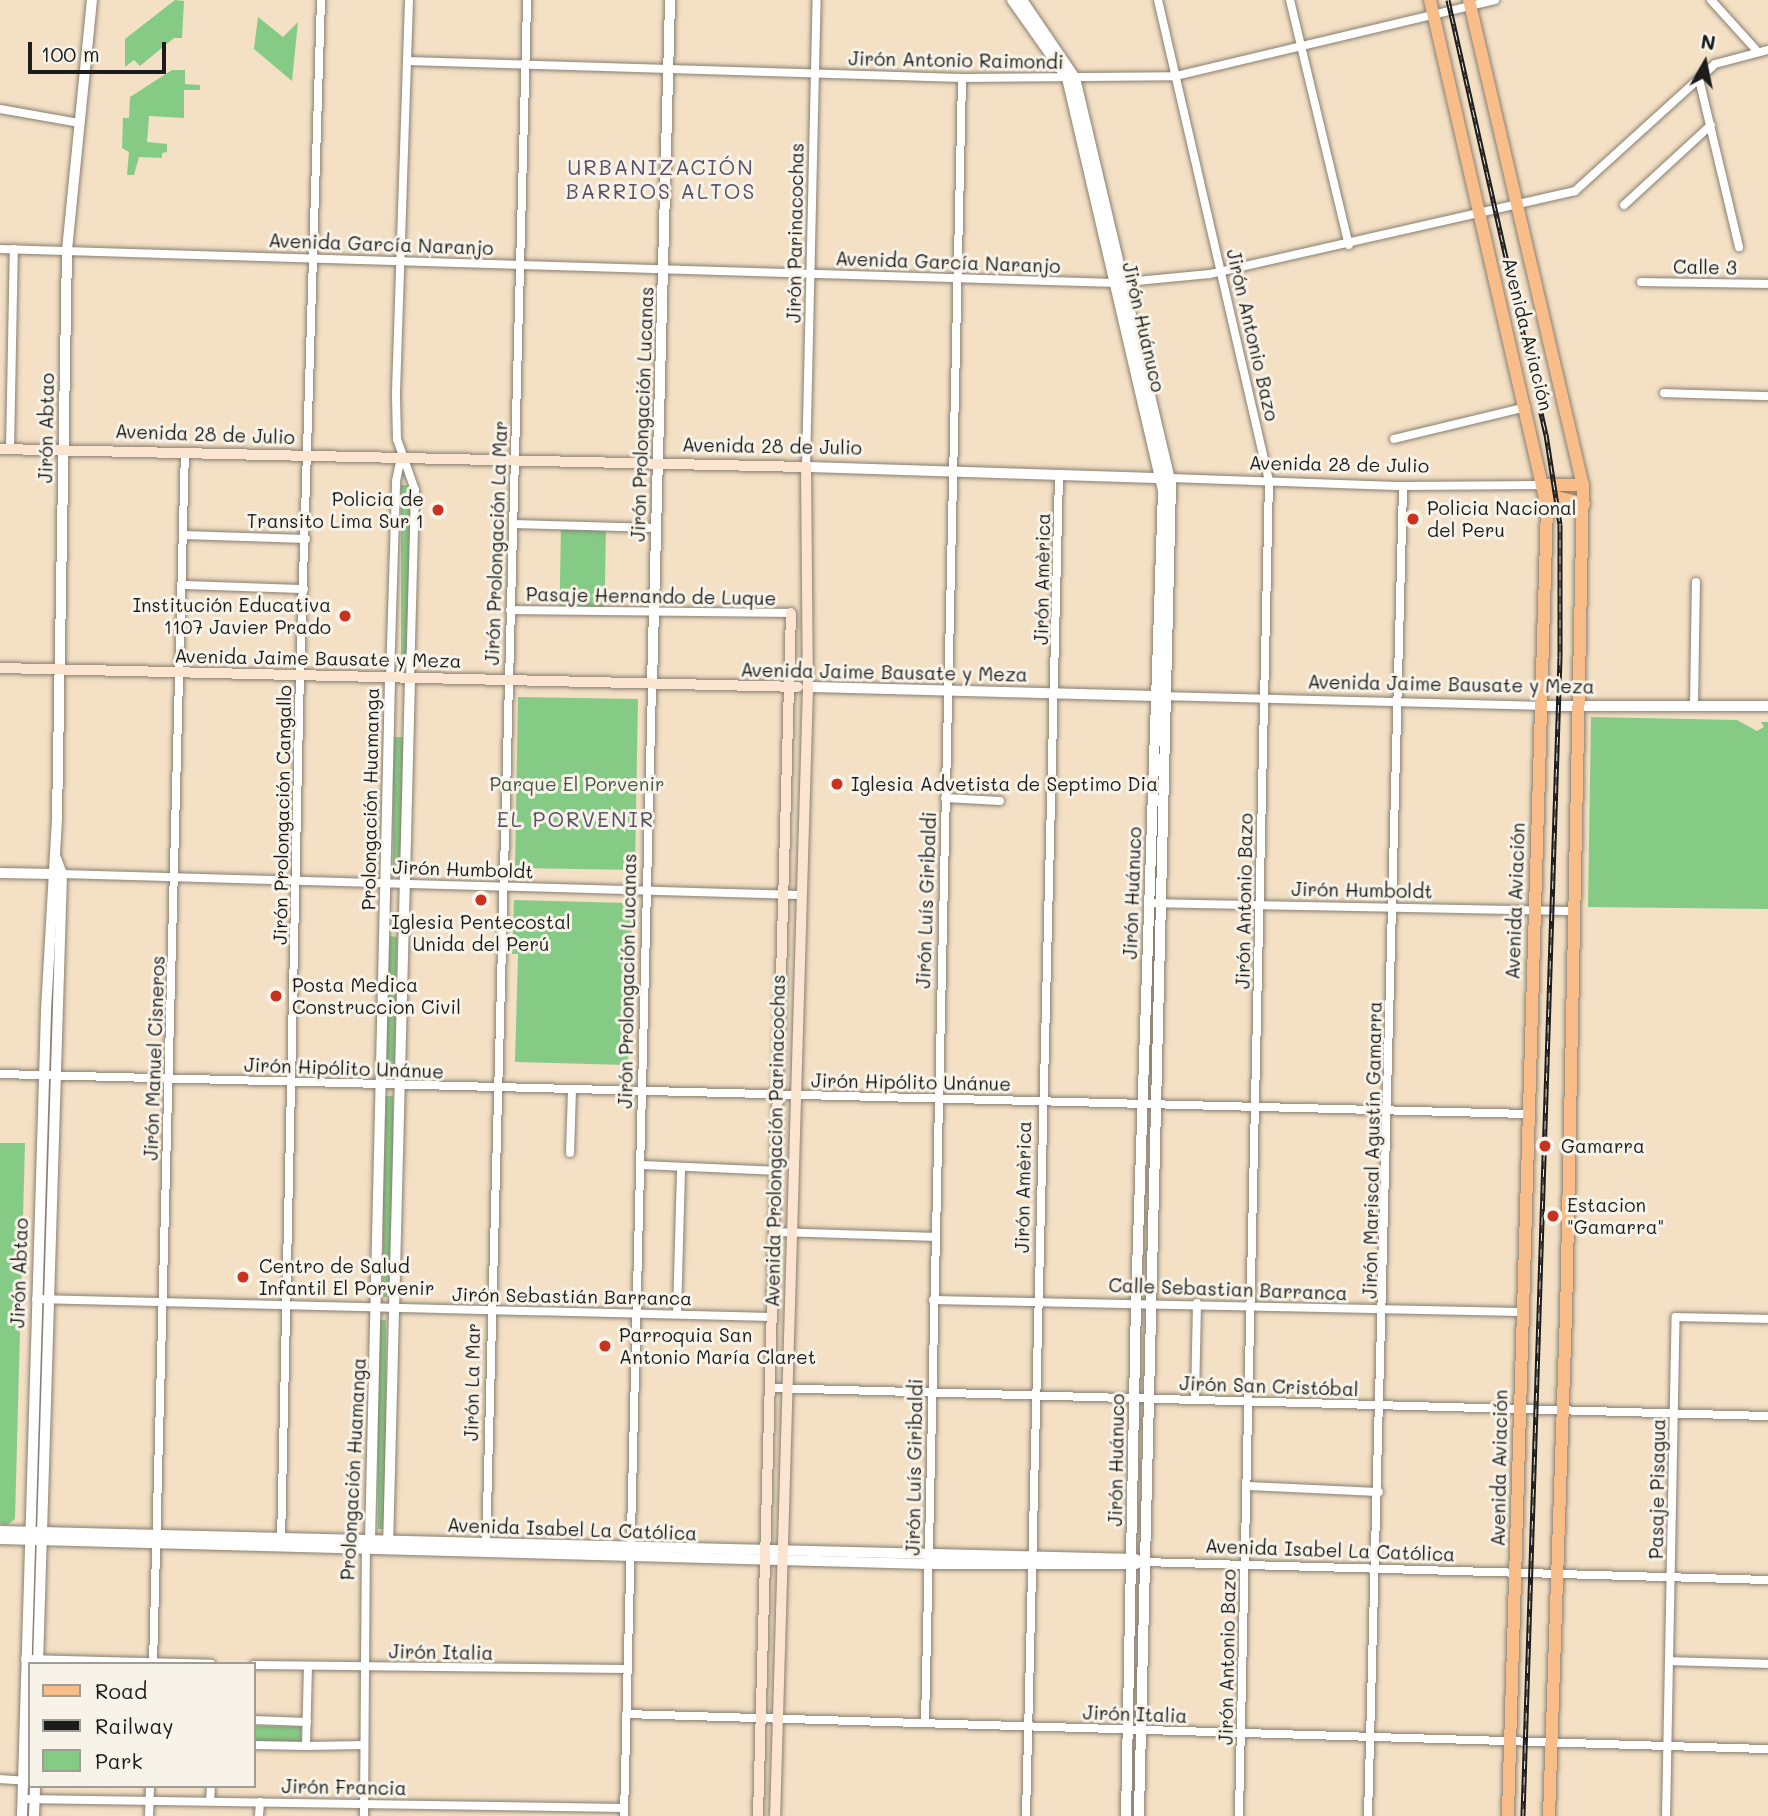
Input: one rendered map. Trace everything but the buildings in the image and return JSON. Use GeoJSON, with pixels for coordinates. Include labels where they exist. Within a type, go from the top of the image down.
{"type":"FeatureCollection","features":[{"type":"Feature","properties":{"kind":"main road","name":"Avenida Aviación"},"geometry":{"type":"LineString","coordinates":[[1430,0],[1547,507],[1508,1816]]}},
{"type":"Feature","properties":{"kind":"main road","name":"Avenida Aviación"},"geometry":{"type":"LineString","coordinates":[[1470,3],[1583,485],[1584,504],[1562,1410],[1549,1816]]}},
{"type":"Feature","properties":{"kind":"main road","name":"Avenida 28 de Julio"},"geometry":{"type":"LineString","coordinates":[[5,449],[806,467]]}},
{"type":"Feature","properties":{"kind":"main road","name":"Avenida Prolongación Parinacochas"},"geometry":{"type":"LineString","coordinates":[[775,1816],[799,895],[808,687],[806,467]]}},
{"type":"Feature","properties":{"kind":"main road","name":"Avenida 28 de Julio"},"geometry":{"type":"LineString","coordinates":[[1543,485],[1583,485]]}},
{"type":"Feature","properties":{"kind":"main road","name":"Avenida 28 de Julio"},"geometry":{"type":"LineString","coordinates":[[1543,485],[1553,496],[1584,504]]}},
{"type":"Feature","properties":{"kind":"main road","name":"Avenida Prolongación Parinacochas"},"geometry":{"type":"LineString","coordinates":[[758,1816],[791,613]]}},
{"type":"Feature","properties":{"kind":"main road","name":"Avenida Jaime Bausate y Meza"},"geometry":{"type":"LineString","coordinates":[[0,668],[808,687]]}},
{"type":"Feature","properties":{"kind":"street","name":"Jirón Abtao"},"geometry":{"type":"LineString","coordinates":[[22,1816],[26,1781],[25,1659],[36,1299],[49,1076],[56,874],[67,250],[92,0]]}},
{"type":"Feature","properties":{"kind":"street","name":"Jirón Prolongación Cangallo"},"geometry":{"type":"LineString","coordinates":[[281,1543],[300,675],[309,456],[312,258],[321,0]]}},
{"type":"Feature","properties":{"kind":"street"},"geometry":{"type":"LineString","coordinates":[[401,457],[397,439],[409,0]]}},
{"type":"Feature","properties":{"kind":"street","name":"Jirón Prolongación La Mar"},"geometry":{"type":"LineString","coordinates":[[495,1088],[527,0]]}},
{"type":"Feature","properties":{"kind":"street","name":"Jirón Prolongación Lucanas"},"geometry":{"type":"LineString","coordinates":[[624,1812],[670,0]]}},
{"type":"Feature","properties":{"kind":"street","name":"Jirón Parinacochas"},"geometry":{"type":"LineString","coordinates":[[806,467],[817,0]]}},
{"type":"Feature","properties":{"kind":"street","name":"Jirón Huánuco"},"geometry":{"type":"LineString","coordinates":[[1012,0],[1071,78]]}},
{"type":"Feature","properties":{"kind":"street","name":"Jirón Huánuco"},"geometry":{"type":"LineString","coordinates":[[1022,0],[1071,78],[1166,478],[1136,1301],[1126,1815]]}},
{"type":"Feature","properties":{"kind":"street","name":"Jirón Antonio Bazo"},"geometry":{"type":"LineString","coordinates":[[1158,0],[1223,272],[1269,481],[1239,1816]]}},
{"type":"Feature","properties":{"kind":"street"},"geometry":{"type":"LineString","coordinates":[[1290,0],[1349,245]]}},
{"type":"Feature","properties":{"kind":"street","name":"Jirón Antonio Raimondi"},"geometry":{"type":"LineString","coordinates":[[407,61],[962,78],[1176,76],[1302,49],[1433,16],[1470,3],[1495,0]]}},
{"type":"Feature","properties":{"kind":"street"},"geometry":{"type":"LineString","coordinates":[[1711,0],[1758,52]]}},
{"type":"Feature","properties":{"kind":"street","name":"Avenida García Naranjo"},"geometry":{"type":"LineString","coordinates":[[0,249],[1120,283],[1223,272],[1575,191],[1715,64],[1768,50]]}},
{"type":"Feature","properties":{"kind":"street","name":"Jirón Luís Giribaldi"},"geometry":{"type":"LineString","coordinates":[[925,1723],[946,691],[962,78]]}},
{"type":"Feature","properties":{"kind":"street"},"geometry":{"type":"LineString","coordinates":[[1699,79],[1739,247]]}},
{"type":"Feature","properties":{"kind":"street"},"geometry":{"type":"LineString","coordinates":[[0,109],[79,123]]}},
{"type":"Feature","properties":{"kind":"street"},"geometry":{"type":"LineString","coordinates":[[1624,205],[1711,125]]}},
{"type":"Feature","properties":{"kind":"street"},"geometry":{"type":"LineString","coordinates":[[5,449],[14,249]]}},
{"type":"Feature","properties":{"kind":"street","name":"Calle 3"},"geometry":{"type":"LineString","coordinates":[[1641,282],[1768,284]]}},
{"type":"Feature","properties":{"kind":"street"},"geometry":{"type":"LineString","coordinates":[[1664,393],[1768,396]]}},
{"type":"Feature","properties":{"kind":"street"},"geometry":{"type":"LineString","coordinates":[[1394,439],[1526,407]]}},
{"type":"Feature","properties":{"kind":"street","name":"Jirón Manuel Cisneros"},"geometry":{"type":"LineString","coordinates":[[153,1662],[185,453]]}},
{"type":"Feature","properties":{"kind":"street","name":"Prolongación Huamanga"},"geometry":{"type":"LineString","coordinates":[[364,1816],[363,1667],[378,1307],[396,481],[401,457]]}},
{"type":"Feature","properties":{"kind":"street","name":"Prolongación Huamanga"},"geometry":{"type":"LineString","coordinates":[[388,1546],[415,490],[401,457]]}},
{"type":"Feature","properties":{"kind":"street","name":"Avenida 28 de Julio"},"geometry":{"type":"LineString","coordinates":[[806,467],[1403,486],[1543,485]]}},
{"type":"Feature","properties":{"kind":"street","name":"Jirón Amèrica"},"geometry":{"type":"LineString","coordinates":[[1026,1816],[1041,1102],[1055,693],[1059,475]]}},
{"type":"Feature","properties":{"kind":"street","name":"Jirón Mariscal Agustín Gamarra"},"geometry":{"type":"LineString","coordinates":[[1368,1816],[1373,1738],[1400,703],[1403,486]]}},
{"type":"Feature","properties":{"kind":"street"},"geometry":{"type":"LineString","coordinates":[[513,524],[656,528]]}},
{"type":"Feature","properties":{"kind":"street"},"geometry":{"type":"LineString","coordinates":[[183,535],[306,539]]}},
{"type":"Feature","properties":{"kind":"street"},"geometry":{"type":"LineString","coordinates":[[1694,705],[1696,582]]}},
{"type":"Feature","properties":{"kind":"street"},"geometry":{"type":"LineString","coordinates":[[182,585],[304,589]]}},
{"type":"Feature","properties":{"kind":"street","name":"Pasaje Hernando de Luque"},"geometry":{"type":"LineString","coordinates":[[510,610],[791,613]]}},
{"type":"Feature","properties":{"kind":"street","name":"Avenida Jaime Bausate y Meza"},"geometry":{"type":"LineString","coordinates":[[808,687],[1542,706],[1579,703],[1768,706]]}},
{"type":"Feature","properties":{"kind":"street","name":"Jirón Huánuco"},"geometry":{"type":"LineString","coordinates":[[1139,1815],[1148,1301],[1160,904],[1160,696]]}},
{"type":"Feature","properties":{"kind":"street"},"geometry":{"type":"LineString","coordinates":[[945,798],[1000,801]]}},
{"type":"Feature","properties":{"kind":"street","name":"Jirón Humboldt"},"geometry":{"type":"LineString","coordinates":[[0,873],[799,895]]}},
{"type":"Feature","properties":{"kind":"street","name":"Jirón Humboldt"},"geometry":{"type":"LineString","coordinates":[[1149,903],[1574,911]]}},
{"type":"Feature","properties":{"kind":"street","name":"Jirón Hipólito Unánue"},"geometry":{"type":"LineString","coordinates":[[0,1074],[1527,1114]]}},
{"type":"Feature","properties":{"kind":"street","name":"Jirón Abtao"},"geometry":{"type":"LineString","coordinates":[[38,1661],[48,1299],[49,1076]]}},
{"type":"Feature","properties":{"kind":"street","name":"Jirón La Mar"},"geometry":{"type":"LineString","coordinates":[[486,1548],[495,1088]]}},
{"type":"Feature","properties":{"kind":"street"},"geometry":{"type":"LineString","coordinates":[[570,1153],[572,1090]]}},
{"type":"Feature","properties":{"kind":"street"},"geometry":{"type":"LineString","coordinates":[[640,1165],[776,1171]]}},
{"type":"Feature","properties":{"kind":"street"},"geometry":{"type":"LineString","coordinates":[[677,1314],[681,1167]]}},
{"type":"Feature","properties":{"kind":"street"},"geometry":{"type":"LineString","coordinates":[[775,1232],[934,1237]]}},
{"type":"Feature","properties":{"kind":"street","name":"Jirón Sebastián Barranca"},"geometry":{"type":"LineString","coordinates":[[36,1299],[772,1317]]}},
{"type":"Feature","properties":{"kind":"street","name":"Calle Sebastian Barranca"},"geometry":{"type":"LineString","coordinates":[[933,1300],[1148,1301],[1521,1312]]}},
{"type":"Feature","properties":{"kind":"street"},"geometry":{"type":"LineString","coordinates":[[1195,1399],[1197,1303]]}},
{"type":"Feature","properties":{"kind":"street","name":"Pasaje Pisagua"},"geometry":{"type":"LineString","coordinates":[[1666,1816],[1676,1317],[1768,1319]]}},
{"type":"Feature","properties":{"kind":"street","name":"Jirón San Cristóbal"},"geometry":{"type":"LineString","coordinates":[[770,1388],[1768,1416]]}},
{"type":"Feature","properties":{"kind":"street"},"geometry":{"type":"LineString","coordinates":[[1247,1486],[1379,1492]]}},
{"type":"Feature","properties":{"kind":"street","name":"Avenida Isabel La Católica"},"geometry":{"type":"LineString","coordinates":[[0,1531],[28,1536]]}},
{"type":"Feature","properties":{"kind":"street","name":"Avenida Isabel La Católica"},"geometry":{"type":"LineString","coordinates":[[0,1539],[42,1536],[928,1560],[1132,1561],[1768,1580]]}},
{"type":"Feature","properties":{"kind":"street"},"geometry":{"type":"LineString","coordinates":[[25,1659],[96,1662]]}},
{"type":"Feature","properties":{"kind":"street"},"geometry":{"type":"LineString","coordinates":[[1669,1661],[1768,1664]]}},
{"type":"Feature","properties":{"kind":"street","name":"Jirón Italia"},"geometry":{"type":"LineString","coordinates":[[256,1665],[627,1668]]}},
{"type":"Feature","properties":{"kind":"street"},"geometry":{"type":"LineString","coordinates":[[306,1746],[308,1666]]}},
{"type":"Feature","properties":{"kind":"street","name":"Jirón Italia"},"geometry":{"type":"LineString","coordinates":[[626,1714],[1768,1749]]}},
{"type":"Feature","properties":{"kind":"street"},"geometry":{"type":"LineString","coordinates":[[256,1720],[307,1722]]}},
{"type":"Feature","properties":{"kind":"street"},"geometry":{"type":"LineString","coordinates":[[256,1745],[364,1745]]}},
{"type":"Feature","properties":{"kind":"street"},"geometry":{"type":"LineString","coordinates":[[0,1779],[26,1781]]}},
{"type":"Feature","properties":{"kind":"street"},"geometry":{"type":"LineString","coordinates":[[34,1816],[35,1788]]}},
{"type":"Feature","properties":{"kind":"street"},"geometry":{"type":"LineString","coordinates":[[149,1816],[150,1788]]}},
{"type":"Feature","properties":{"kind":"street"},"geometry":{"type":"LineString","coordinates":[[210,1801],[211,1788]]}},
{"type":"Feature","properties":{"kind":"street","name":"Jirón Francia"},"geometry":{"type":"LineString","coordinates":[[22,1798],[624,1812]]}},
{"type":"Feature","properties":{"kind":"street"},"geometry":{"type":"LineString","coordinates":[[259,1816],[260,1802]]}},
{"type":"Feature","properties":{"kind":"street"},"geometry":{"type":"LineString","coordinates":[[1126,1815],[1139,1815]]}},
{"type":"Feature","properties":{"kind":"green space"},"geometry":{"type":"Polygon","coordinates":[[[175,0],[184,1],[182,38],[174,38],[140,66],[134,60],[125,67],[125,39],[175,0]]]}},
{"type":"Feature","properties":{"kind":"green space"},"geometry":{"type":"Polygon","coordinates":[[[258,17],[283,37],[298,22],[292,81],[254,49],[258,17]]]}},
{"type":"Feature","properties":{"kind":"green space"},"geometry":{"type":"Polygon","coordinates":[[[172,70],[185,70],[185,84],[200,85],[200,90],[184,90],[184,118],[149,116],[147,142],[167,144],[167,152],[162,153],[162,158],[139,157],[134,175],[127,175],[129,152],[122,148],[123,118],[129,118],[130,97],[172,70]]]}},
{"type":"Feature","properties":{"kind":"green space"},"geometry":{"type":"Polygon","coordinates":[[[401,485],[412,485],[412,663],[401,663],[401,485]]]}},
{"type":"Feature","properties":{"kind":"green space"},"geometry":{"type":"Polygon","coordinates":[[[561,525],[606,526],[605,611],[560,610],[561,525]]]}},
{"type":"Feature","properties":{"kind":"green space","name":"Parque El Porvenir"},"geometry":{"type":"Polygon","coordinates":[[[518,697],[638,699],[635,870],[515,868],[518,697]]]}},
{"type":"Feature","properties":{"kind":"green space"},"geometry":{"type":"Polygon","coordinates":[[[1591,717],[1737,720],[1757,731],[1764,727],[1761,722],[1768,722],[1768,909],[1588,907],[1591,717]]]}},
{"type":"Feature","properties":{"kind":"green space"},"geometry":{"type":"Polygon","coordinates":[[[393,737],[404,737],[404,868],[393,868],[393,737]]]}},
{"type":"Feature","properties":{"kind":"green space"},"geometry":{"type":"Polygon","coordinates":[[[514,900],[628,903],[628,915],[632,915],[628,1065],[515,1062],[518,954],[512,954],[514,900]]]}},
{"type":"Feature","properties":{"kind":"green space"},"geometry":{"type":"Polygon","coordinates":[[[390,936],[397,937],[395,1065],[389,1072],[383,1071],[390,936]]]}},
{"type":"Feature","properties":{"kind":"green space"},"geometry":{"type":"Polygon","coordinates":[[[383,1096],[393,1096],[393,1297],[383,1297],[383,1096]]]}},
{"type":"Feature","properties":{"kind":"green space"},"geometry":{"type":"Polygon","coordinates":[[[0,1143],[25,1143],[15,1519],[7,1525],[0,1524],[0,1143]]]}},
{"type":"Feature","properties":{"kind":"green space"},"geometry":{"type":"Polygon","coordinates":[[[378,1320],[386,1320],[386,1529],[378,1529],[378,1320]]]}},
{"type":"Feature","properties":{"kind":"green space"},"geometry":{"type":"Polygon","coordinates":[[[256,1726],[301,1727],[301,1742],[256,1741],[256,1726]]]}},
{"type":"Feature","properties":{"kind":"railway"},"geometry":{"type":"LineString","coordinates":[[1448,0],[1546,434],[1560,524],[1560,657],[1523,1816]]}},
{"type":"Feature","properties":{"kind":"place","name":"Policia de Transito Lima Sur 1"},"geometry":{"type":"Point","coordinates":[438,510]}},
{"type":"Feature","properties":{"kind":"place","name":"Policia Nacional del Peru"},"geometry":{"type":"Point","coordinates":[1413,519]}},
{"type":"Feature","properties":{"kind":"place","name":"Institución Educativa 1107 Javier Prado"},"geometry":{"type":"Point","coordinates":[345,616]}},
{"type":"Feature","properties":{"kind":"place","name":"Iglesia Advetista de Septimo Dia"},"geometry":{"type":"Point","coordinates":[837,784]}},
{"type":"Feature","properties":{"kind":"place","name":"Iglesia Pentecostal Unida del Perú"},"geometry":{"type":"Point","coordinates":[481,900]}},
{"type":"Feature","properties":{"kind":"place","name":"Posta Medica Construccion Civil"},"geometry":{"type":"Point","coordinates":[276,996]}},
{"type":"Feature","properties":{"kind":"place","name":"Gamarra"},"geometry":{"type":"Point","coordinates":[1545,1146]}},
{"type":"Feature","properties":{"kind":"place","name":"Estacion \"Gamarra\""},"geometry":{"type":"Point","coordinates":[1553,1216]}},
{"type":"Feature","properties":{"kind":"place","name":"Centro de Salud Infantil El Porvenir"},"geometry":{"type":"Point","coordinates":[243,1277]}},
{"type":"Feature","properties":{"kind":"place","name":"Parroquia San Antonio María Claret"},"geometry":{"type":"Point","coordinates":[605,1346]}},
{"type":"Feature","properties":{"kind":"district","name":"URBANIZACIÓN BARRIOS ALTOS"},"geometry":{"type":"Point","coordinates":[661,179]}},
{"type":"Feature","properties":{"kind":"district","name":"EL PORVENIR"},"geometry":{"type":"Point","coordinates":[576,819]}}]}
